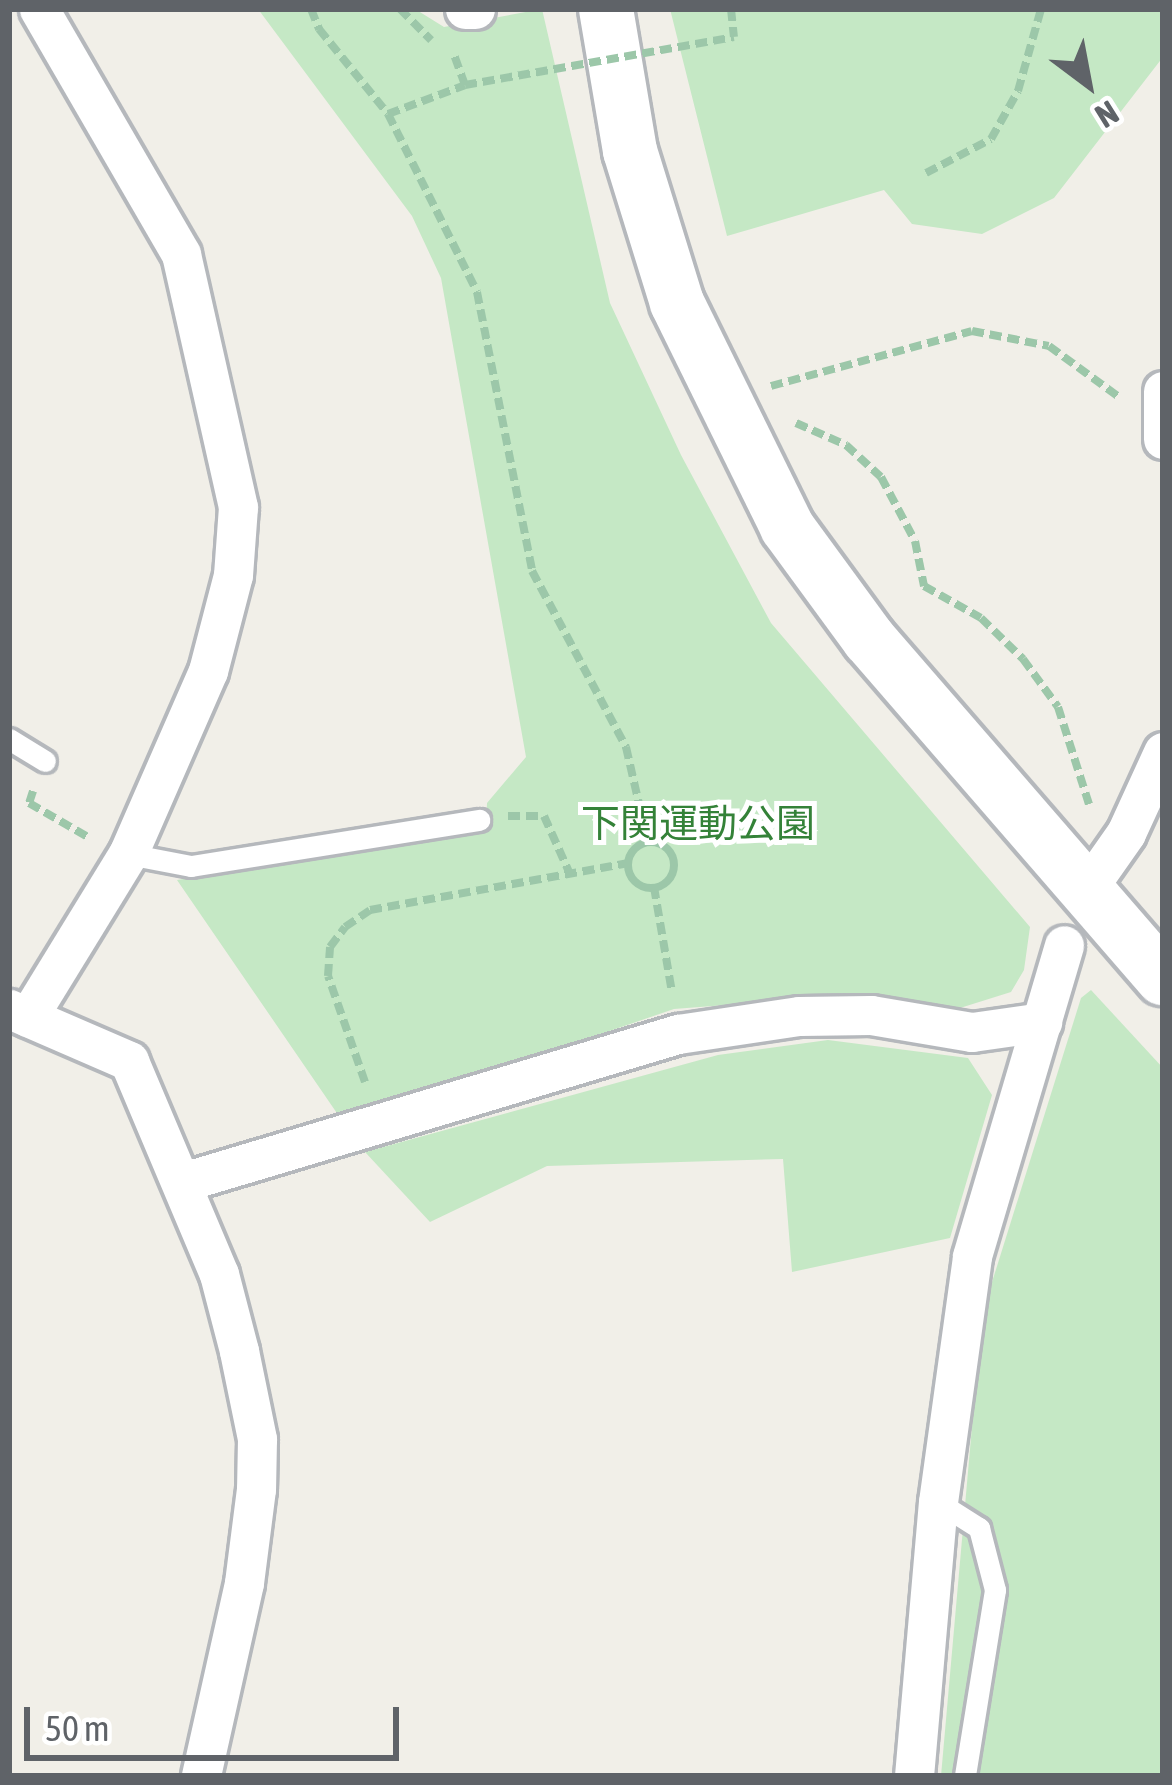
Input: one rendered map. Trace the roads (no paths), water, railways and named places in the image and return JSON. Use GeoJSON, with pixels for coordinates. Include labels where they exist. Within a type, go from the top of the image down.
{"type":"FeatureCollection","features":[{"type":"Feature","properties":{"kind":"street"},"geometry":{"type":"LineString","coordinates":[[39,9],[181,254],[238,507],[232,575],[208,671],[128,854],[18,1013],[129,1061],[219,1274],[256,1439],[244,1583],[201,1776]]}},
{"type":"Feature","properties":{"kind":"street"},"geometry":{"type":"LineString","coordinates":[[465,9],[475,9]]}},
{"type":"Feature","properties":{"kind":"street"},"geometry":{"type":"LineString","coordinates":[[606,9],[630,151],[677,303],[788,527],[824,585],[1084,893],[1163,979]]}},
{"type":"Feature","properties":{"kind":"street"},"geometry":{"type":"LineString","coordinates":[[1084,893],[1109,824],[1163,752]]}},
{"type":"Feature","properties":{"kind":"street"},"geometry":{"type":"LineString","coordinates":[[1109,824],[1163,808]]}},
{"type":"Feature","properties":{"kind":"street"},"geometry":{"type":"LineString","coordinates":[[914,1776],[938,1502],[972,1256],[1064,945]]}},
{"type":"Feature","properties":{"kind":"street"},"geometry":{"type":"LineString","coordinates":[[183,1182],[390,1124],[678,1034],[800,1016],[871,1015],[972,1033],[1042,1022]]}},
{"type":"Feature","properties":{"kind":"lane"},"geometry":{"type":"LineString","coordinates":[[9,740],[45,761]]}},
{"type":"Feature","properties":{"kind":"lane"},"geometry":{"type":"LineString","coordinates":[[128,854],[191,866],[479,820]]}},
{"type":"Feature","properties":{"kind":"lane"},"geometry":{"type":"LineString","coordinates":[[938,1502],[979,1528],[995,1589],[965,1776]]}},
{"type":"Feature","properties":{"kind":"park label","name":"下関運動公園"},"geometry":{"type":"Point","coordinates":[698,823]}}]}
